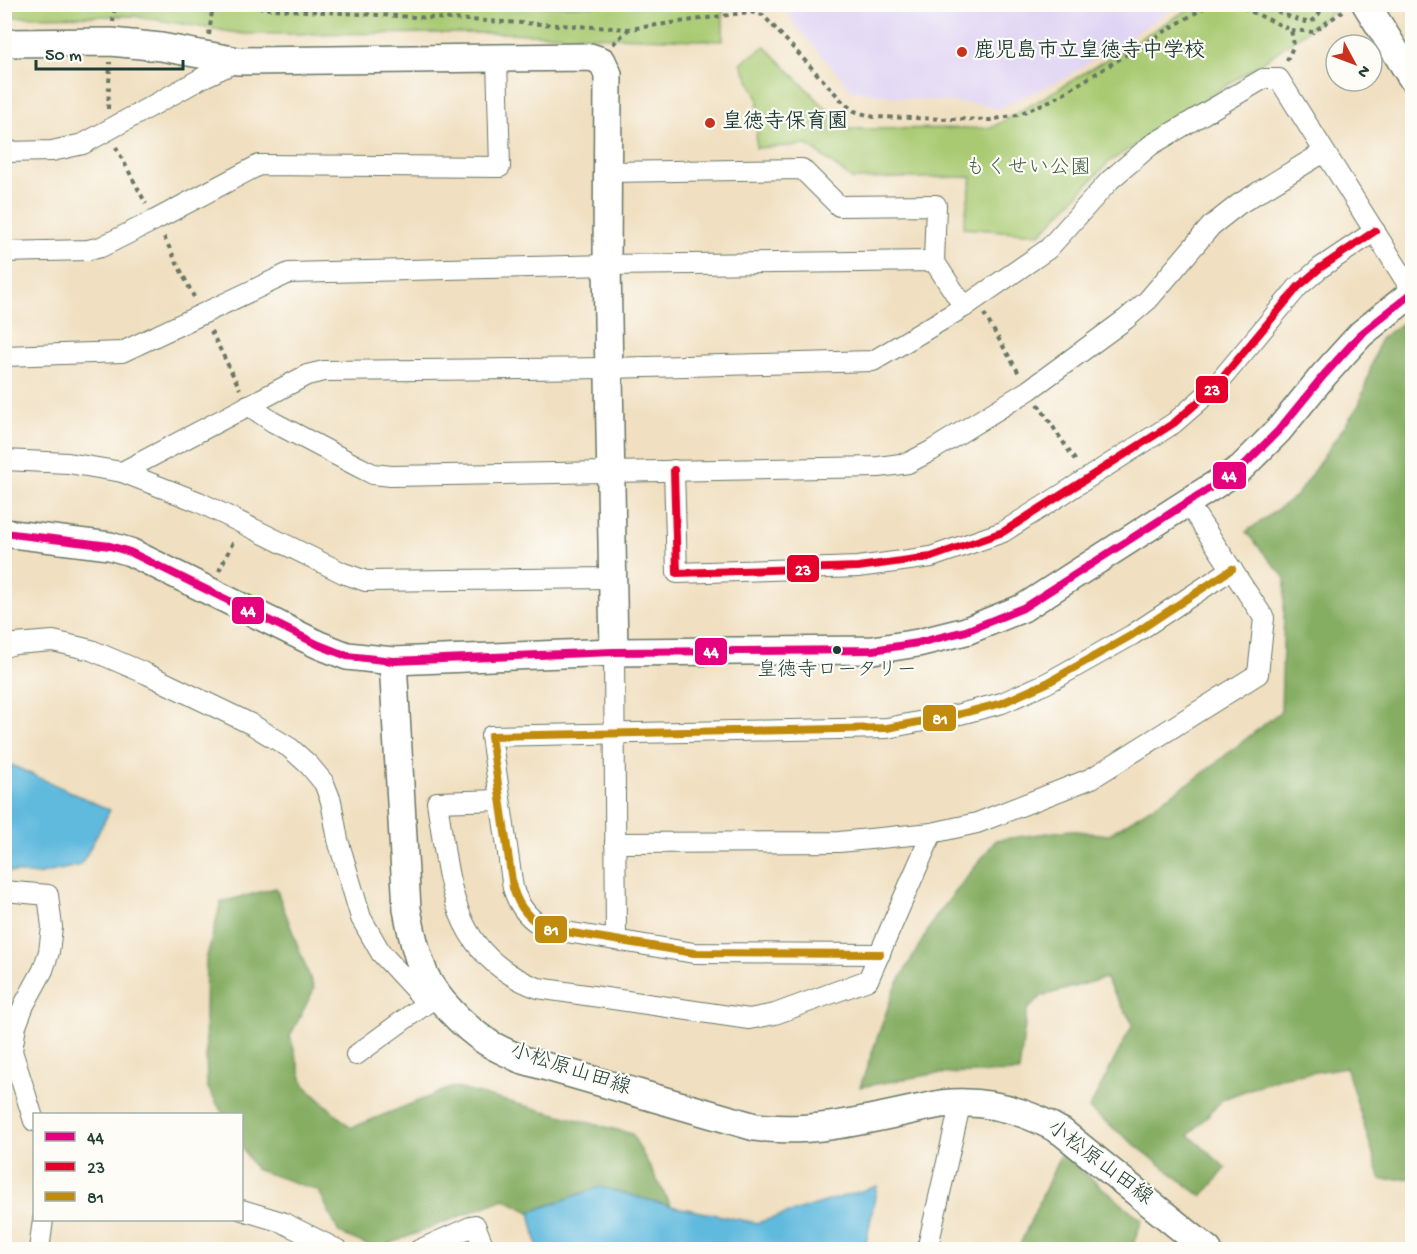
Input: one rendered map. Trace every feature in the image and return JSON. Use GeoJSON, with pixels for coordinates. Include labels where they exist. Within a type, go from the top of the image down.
{"type":"FeatureCollection","features":[{"type":"Feature","properties":{"kind":"street"},"geometry":{"type":"LineString","coordinates":[[1355,8],[1413,78]]}},
{"type":"Feature","properties":{"kind":"street"},"geometry":{"type":"LineString","coordinates":[[4,43],[111,42],[161,47],[238,62],[590,57],[602,62],[608,74],[607,266],[614,652],[615,940]]}},
{"type":"Feature","properties":{"kind":"street"},"geometry":{"type":"LineString","coordinates":[[4,252],[88,250],[101,247],[259,165],[500,167],[497,59]]}},
{"type":"Feature","properties":{"kind":"street"},"geometry":{"type":"LineString","coordinates":[[4,152],[52,151],[83,144],[194,82],[238,62]]}},
{"type":"Feature","properties":{"kind":"street"},"geometry":{"type":"LineString","coordinates":[[4,533],[100,545],[130,552],[319,645],[348,656],[393,661],[614,652],[873,650],[918,643],[966,631],[1023,608],[1240,468],[1278,431],[1361,333],[1413,292],[1279,79],[1263,79],[1151,145],[1110,180],[1048,249],[970,303],[873,361],[609,368],[324,371],[307,375],[122,472]]}},
{"type":"Feature","properties":{"kind":"street"},"geometry":{"type":"LineString","coordinates":[[248,405],[273,422],[374,474],[391,476],[879,467],[908,463],[931,452],[1029,390],[1126,320],[1148,300],[1211,226],[1239,204],[1324,152]]}},
{"type":"Feature","properties":{"kind":"street"},"geometry":{"type":"LineString","coordinates":[[608,172],[802,169],[839,206],[936,205],[934,261],[970,303]]}},
{"type":"Feature","properties":{"kind":"street"},"geometry":{"type":"LineString","coordinates":[[674,470],[677,573],[858,567],[932,557],[1003,532],[1174,423],[1214,388],[1298,287],[1320,268],[1375,231]]}},
{"type":"Feature","properties":{"kind":"street"},"geometry":{"type":"LineString","coordinates":[[4,356],[122,352],[289,273],[934,261]]}},
{"type":"Feature","properties":{"kind":"street"},"geometry":{"type":"LineString","coordinates":[[4,460],[68,463],[122,472],[166,488],[343,573],[366,581],[611,578]]}},
{"type":"Feature","properties":{"kind":"street"},"geometry":{"type":"LineString","coordinates":[[615,843],[839,842],[932,832],[977,823],[1092,778],[1258,674],[1264,618],[1187,502]]}},
{"type":"Feature","properties":{"kind":"street"},"geometry":{"type":"LineString","coordinates":[[880,954],[704,954],[548,929],[538,925],[518,904],[513,888],[491,736],[887,728],[970,711],[1002,703],[1088,661],[1232,569]]}},
{"type":"Feature","properties":{"kind":"street"},"geometry":{"type":"LineString","coordinates":[[4,647],[53,641],[91,650],[250,724],[290,748],[309,765],[324,783],[331,801],[338,840],[361,918],[381,953],[433,1000],[356,1055]]}},
{"type":"Feature","properties":{"kind":"street","name":"小松原山田線"},"geometry":{"type":"LineString","coordinates":[[393,661],[407,909],[433,1000],[486,1042],[520,1059],[755,1127],[782,1130],[821,1128],[962,1101],[992,1104],[1040,1119],[1070,1139],[1208,1250]]}},
{"type":"Feature","properties":{"kind":"street"},"geometry":{"type":"LineString","coordinates":[[500,800],[437,802],[453,897],[463,924],[485,955],[510,977],[538,988],[749,1019],[783,1012],[868,980],[932,832]]}},
{"type":"Feature","properties":{"kind":"street"},"geometry":{"type":"LineString","coordinates":[[4,891],[48,895],[52,927],[49,952],[43,970],[16,1026],[12,1051],[33,1118]]}},
{"type":"Feature","properties":{"kind":"street"},"geometry":{"type":"LineString","coordinates":[[927,1250],[962,1101]]}},
{"type":"Feature","properties":{"kind":"street"},"geometry":{"type":"LineString","coordinates":[[243,1210],[282,1222],[338,1250]]}},
{"type":"Feature","properties":{"kind":"street"},"geometry":{"type":"LineString","coordinates":[[39,1250],[43,1221]]}},
{"type":"Feature","properties":{"kind":"street"},"geometry":{"type":"LineString","coordinates":[[419,1250],[475,1225],[485,1250]]}},
{"type":"Feature","properties":{"kind":"path"},"geometry":{"type":"LineString","coordinates":[[208,45],[213,4]]}},
{"type":"Feature","properties":{"kind":"path"},"geometry":{"type":"LineString","coordinates":[[240,4],[269,9],[629,29],[750,12],[763,15],[854,111],[874,117],[990,120],[1017,115],[1054,99],[1210,4]]}},
{"type":"Feature","properties":{"kind":"path"},"geometry":{"type":"LineString","coordinates":[[1235,4],[1291,30],[1313,32],[1355,8]]}},
{"type":"Feature","properties":{"kind":"path"},"geometry":{"type":"LineString","coordinates":[[1261,4],[1307,22],[1315,20],[1321,11],[1322,4]]}},
{"type":"Feature","properties":{"kind":"path"},"geometry":{"type":"LineString","coordinates":[[610,46],[629,29]]}},
{"type":"Feature","properties":{"kind":"path"},"geometry":{"type":"LineString","coordinates":[[1279,79],[1294,45],[1291,30]]}},
{"type":"Feature","properties":{"kind":"path"},"geometry":{"type":"LineString","coordinates":[[970,303],[1087,479]]}},
{"type":"Feature","properties":{"kind":"path"},"geometry":{"type":"LineString","coordinates":[[219,571],[242,523]]}},
{"type":"Feature","properties":{"kind":"shaded area","name":"鹿児島市立皇徳寺中学校"},"geometry":{"type":"Polygon","coordinates":[[[783,5],[1179,5],[1065,78],[997,109],[979,104],[910,99],[852,90],[795,25],[783,5]]]}},
{"type":"Feature","properties":{"kind":"green space"},"geometry":{"type":"Polygon","coordinates":[[[5,4],[443,4],[455,7],[723,5],[723,41],[501,33],[244,34],[133,16],[4,17],[5,4]]]}},
{"type":"Feature","properties":{"kind":"green space","name":"もくせい公園"},"geometry":{"type":"Polygon","coordinates":[[[1336,4],[1338,8],[1273,55],[1109,162],[1040,234],[963,228],[972,177],[852,179],[808,145],[756,148],[758,99],[741,63],[765,46],[846,129],[991,128],[1195,5],[1336,4]]]}},
{"type":"Feature","properties":{"kind":"green space"},"geometry":{"type":"Polygon","coordinates":[[[1412,316],[1412,1178],[1381,1180],[1346,1067],[1279,1078],[1223,1099],[1189,1135],[1226,1168],[1202,1197],[1089,1109],[1133,1024],[1105,978],[1042,996],[1027,1010],[1019,1072],[933,1074],[860,1087],[894,990],[935,918],[996,840],[1070,830],[1108,835],[1197,778],[1281,711],[1285,578],[1246,532],[1297,495],[1359,405],[1380,339],[1412,316]]]}},
{"type":"Feature","properties":{"kind":"green space"},"geometry":{"type":"Polygon","coordinates":[[[276,888],[314,989],[290,1036],[304,1085],[351,1128],[453,1087],[632,1134],[671,1206],[600,1187],[530,1212],[504,1199],[376,1249],[339,1233],[319,1191],[255,1169],[243,1149],[243,1113],[222,1113],[207,1086],[206,960],[221,902],[276,888]]]}},
{"type":"Feature","properties":{"kind":"green space"},"geometry":{"type":"Polygon","coordinates":[[[1061,1154],[1142,1220],[1134,1242],[1134,1249],[1018,1249],[1061,1154]]]}},
{"type":"Feature","properties":{"kind":"water"},"geometry":{"type":"Polygon","coordinates":[[[5,763],[110,810],[81,865],[37,875],[5,871],[5,763]]]}},
{"type":"Feature","properties":{"kind":"water"},"geometry":{"type":"Polygon","coordinates":[[[877,1186],[865,1249],[538,1249],[530,1212],[600,1187],[671,1206],[757,1223],[877,1186]]]}},
{"type":"Feature","properties":{"kind":"transit line","name":"23"},"geometry":{"type":"LineString","coordinates":[[674,470],[677,573],[858,567],[931,557],[1003,532],[1174,423],[1214,388],[1298,287],[1320,268],[1375,231]]}},
{"type":"Feature","properties":{"kind":"transit line","name":"44"},"geometry":{"type":"LineString","coordinates":[[4,533],[110,546],[130,552],[319,645],[347,656],[393,661],[614,652],[873,650],[918,643],[966,631],[1023,608],[1241,468],[1278,431],[1361,334],[1412,293]]}},
{"type":"Feature","properties":{"kind":"transit line","name":"81"},"geometry":{"type":"LineString","coordinates":[[880,954],[694,953],[548,929],[542,926],[526,913],[518,902],[513,888],[491,736],[887,728],[960,714],[1002,703],[1047,683],[1132,635],[1232,569]]}},
{"type":"Feature","properties":{"kind":"place","name":"鹿児島市立皇徳寺中学校"},"geometry":{"type":"Point","coordinates":[962,52]}},
{"type":"Feature","properties":{"kind":"place","name":"皇徳寺保育園"},"geometry":{"type":"Point","coordinates":[710,123]}},
{"type":"Feature","properties":{"kind":"place","name":"皇徳寺ロータリー"},"geometry":{"type":"Point","coordinates":[837,650]}}]}
